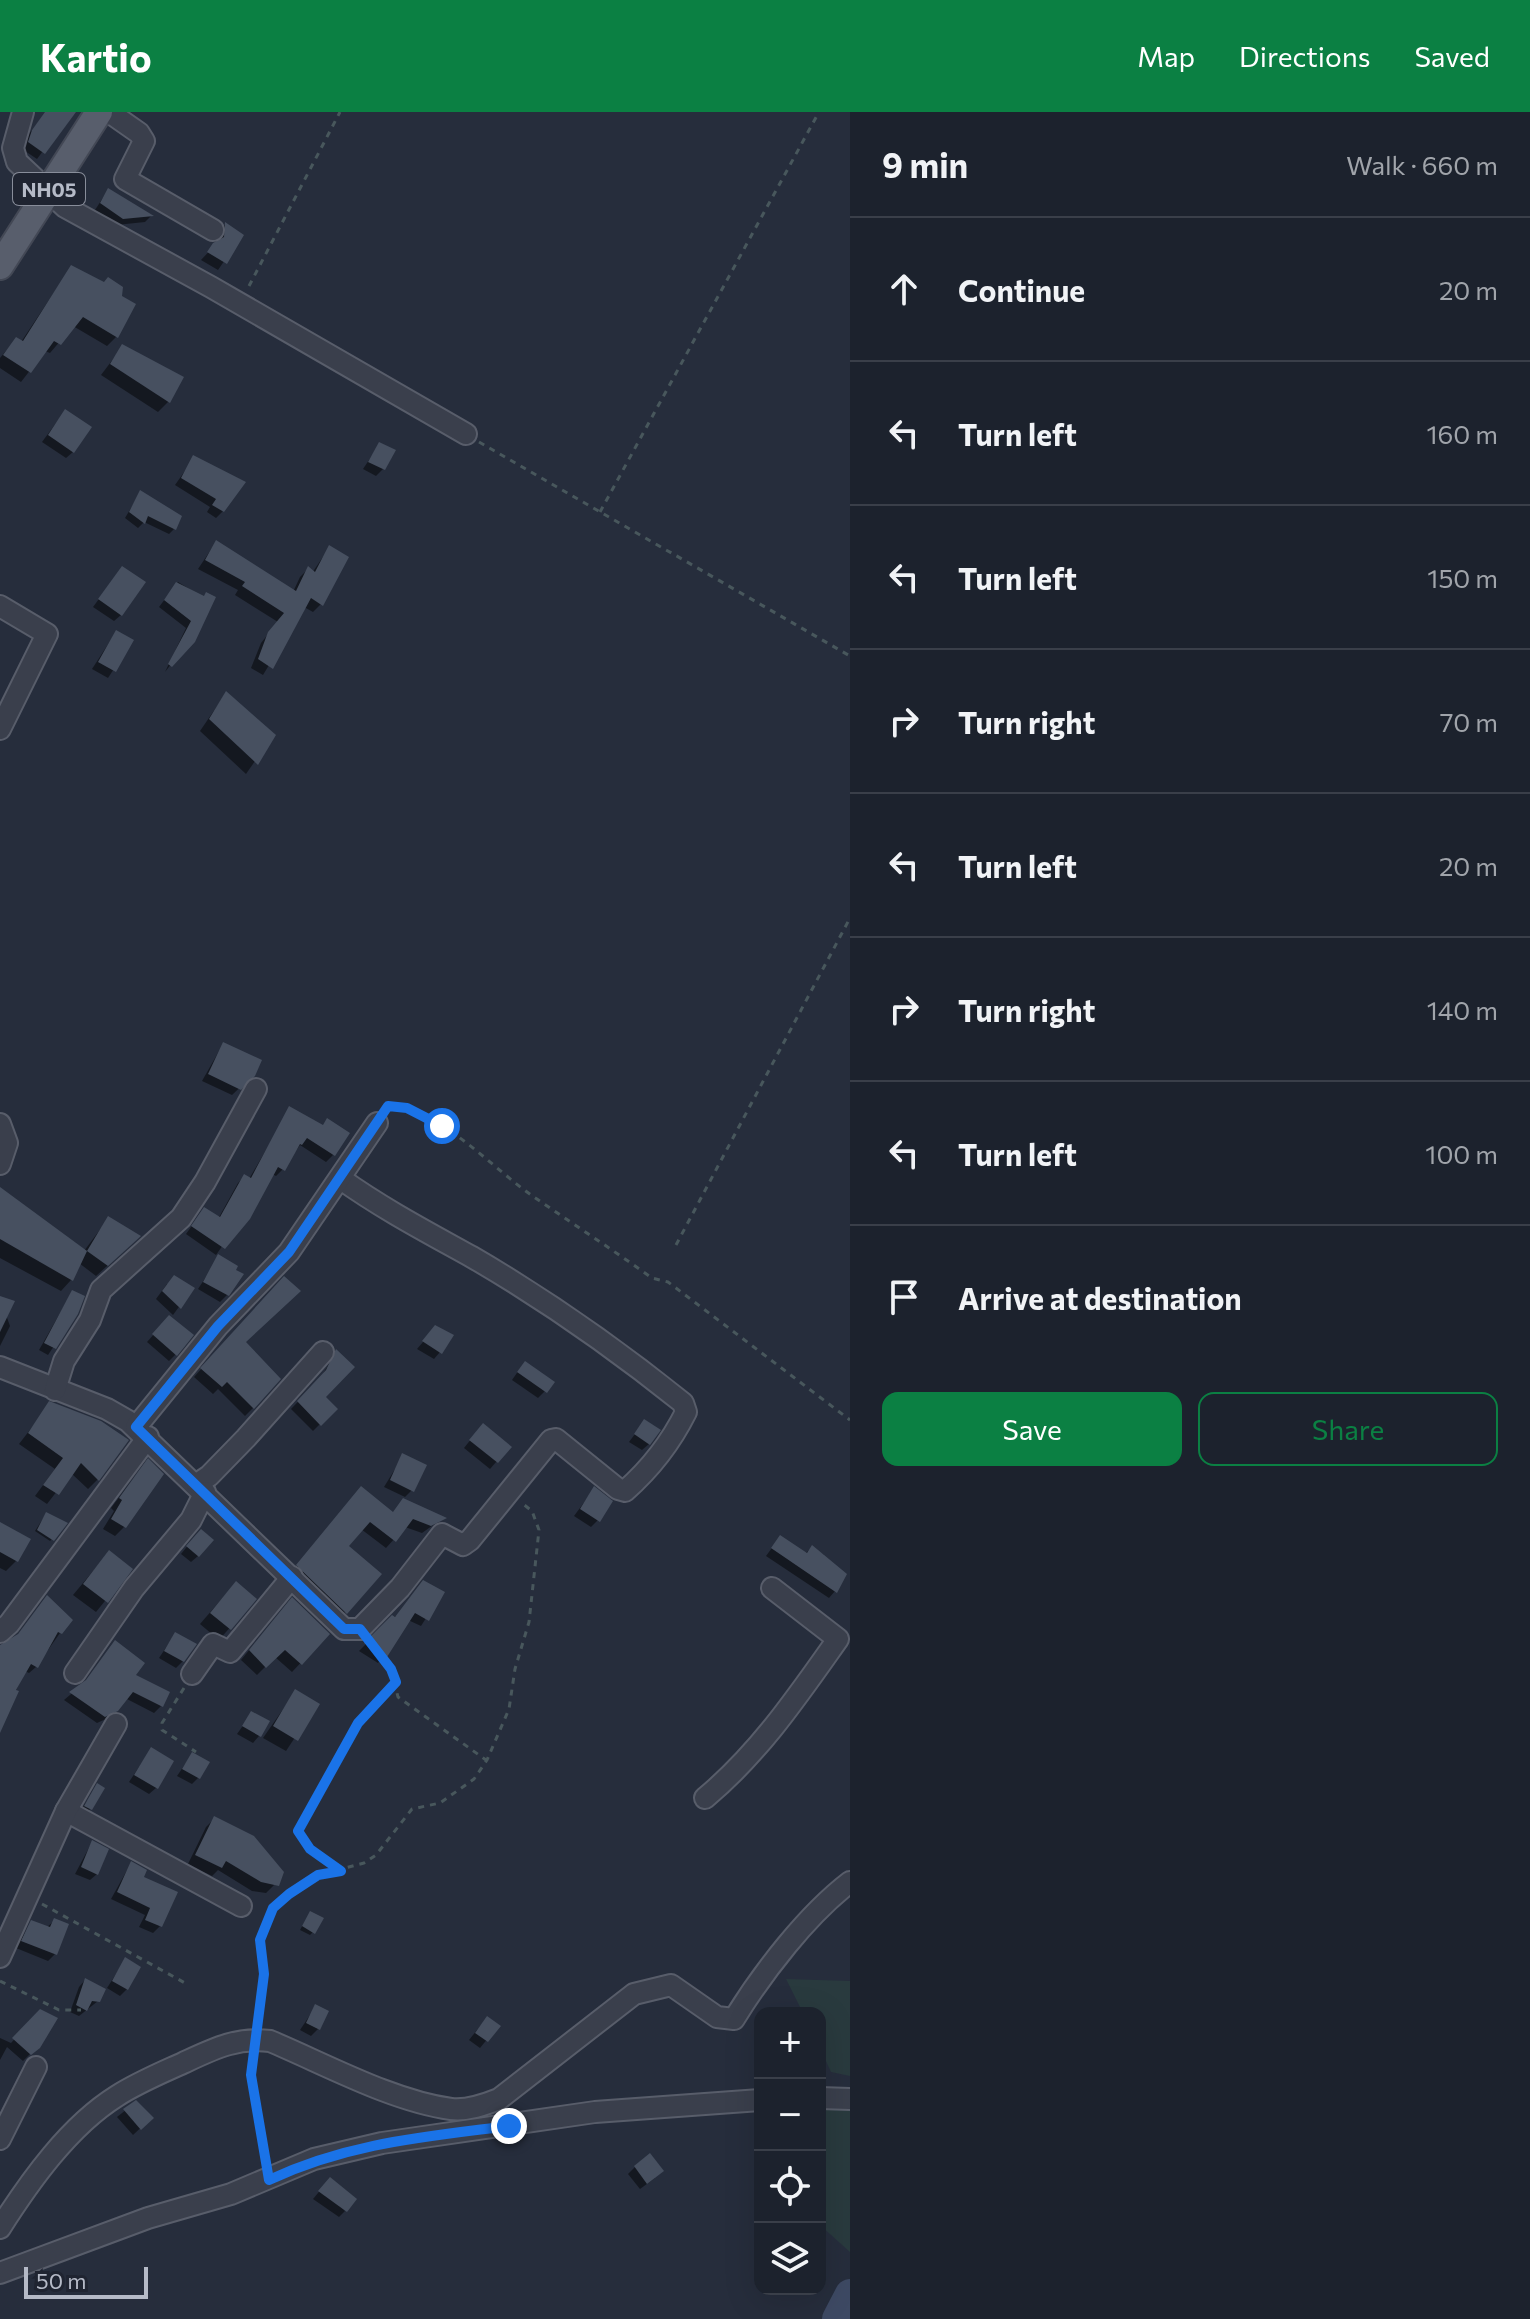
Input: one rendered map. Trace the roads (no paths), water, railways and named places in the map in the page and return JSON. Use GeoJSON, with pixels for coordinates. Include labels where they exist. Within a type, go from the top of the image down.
{"type":"FeatureCollection","features":[{"type":"Feature","properties":{"kind":"main road","name":"NH05"},"geometry":{"type":"LineString","coordinates":[[0,266],[99,112]]}},
{"type":"Feature","properties":{"kind":"street"},"geometry":{"type":"LineString","coordinates":[[23,112],[13,148],[17,162],[65,207],[466,434]]}},
{"type":"Feature","properties":{"kind":"street"},"geometry":{"type":"LineString","coordinates":[[109,112],[139,133],[144,141],[125,179],[213,230]]}},
{"type":"Feature","properties":{"kind":"street"},"geometry":{"type":"LineString","coordinates":[[0,606],[47,634],[0,729]]}},
{"type":"Feature","properties":{"kind":"street"},"geometry":{"type":"LineString","coordinates":[[55,1390],[64,1361],[90,1320],[101,1290],[181,1218],[205,1182],[256,1089]]}},
{"type":"Feature","properties":{"kind":"street"},"geometry":{"type":"LineString","coordinates":[[0,1632],[9,1624],[218,1326],[289,1252],[377,1123]]}},
{"type":"Feature","properties":{"kind":"street"},"geometry":{"type":"LineString","coordinates":[[0,1124],[7,1143],[0,1164]]}},
{"type":"Feature","properties":{"kind":"street"},"geometry":{"type":"LineString","coordinates":[[0,1367],[107,1409],[142,1432],[344,1629],[360,1629],[400,1588],[442,1534],[450,1535],[463,1545],[551,1440],[556,1439],[625,1491],[644,1474],[675,1434],[686,1412],[683,1403],[571,1321],[473,1258],[379,1206],[341,1179]]}},
{"type":"Feature","properties":{"kind":"street"},"geometry":{"type":"LineString","coordinates":[[75,1673],[142,1577],[191,1520],[201,1488],[209,1476],[323,1352]]}},
{"type":"Feature","properties":{"kind":"street"},"geometry":{"type":"LineString","coordinates":[[192,1674],[213,1644],[230,1652],[292,1577]]}},
{"type":"Feature","properties":{"kind":"street"},"geometry":{"type":"LineString","coordinates":[[705,1798],[739,1770],[844,1644],[772,1588]]}},
{"type":"Feature","properties":{"kind":"street"},"geometry":{"type":"LineString","coordinates":[[0,1957],[66,1811],[116,1724]]}},
{"type":"Feature","properties":{"kind":"street"},"geometry":{"type":"LineString","coordinates":[[66,1811],[241,1906]]}},
{"type":"Feature","properties":{"kind":"street"},"geometry":{"type":"LineString","coordinates":[[0,2228],[35,2176],[116,2096],[221,2045],[247,2038],[270,2041],[404,2096],[452,2109],[480,2107],[499,2099],[634,1994],[671,1985],[717,2017],[734,2019],[751,1991],[821,1907],[850,1882]]}},
{"type":"Feature","properties":{"kind":"street"},"geometry":{"type":"LineString","coordinates":[[0,2139],[36,2067]]}},
{"type":"Feature","properties":{"kind":"street"},"geometry":{"type":"LineString","coordinates":[[826,2098],[850,2099]]}},
{"type":"Feature","properties":{"kind":"street"},"geometry":{"type":"LineString","coordinates":[[6,2266],[269,2180],[314,2159],[355,2149],[595,2112],[754,2100]]}},
{"type":"Feature","properties":{"kind":"street"},"geometry":{"type":"LineString","coordinates":[[480,2107],[480,2129]]}},
{"type":"Feature","properties":{"kind":"waterway"},"geometry":{"type":"LineString","coordinates":[[837,2319],[850,2294]]}}]}
